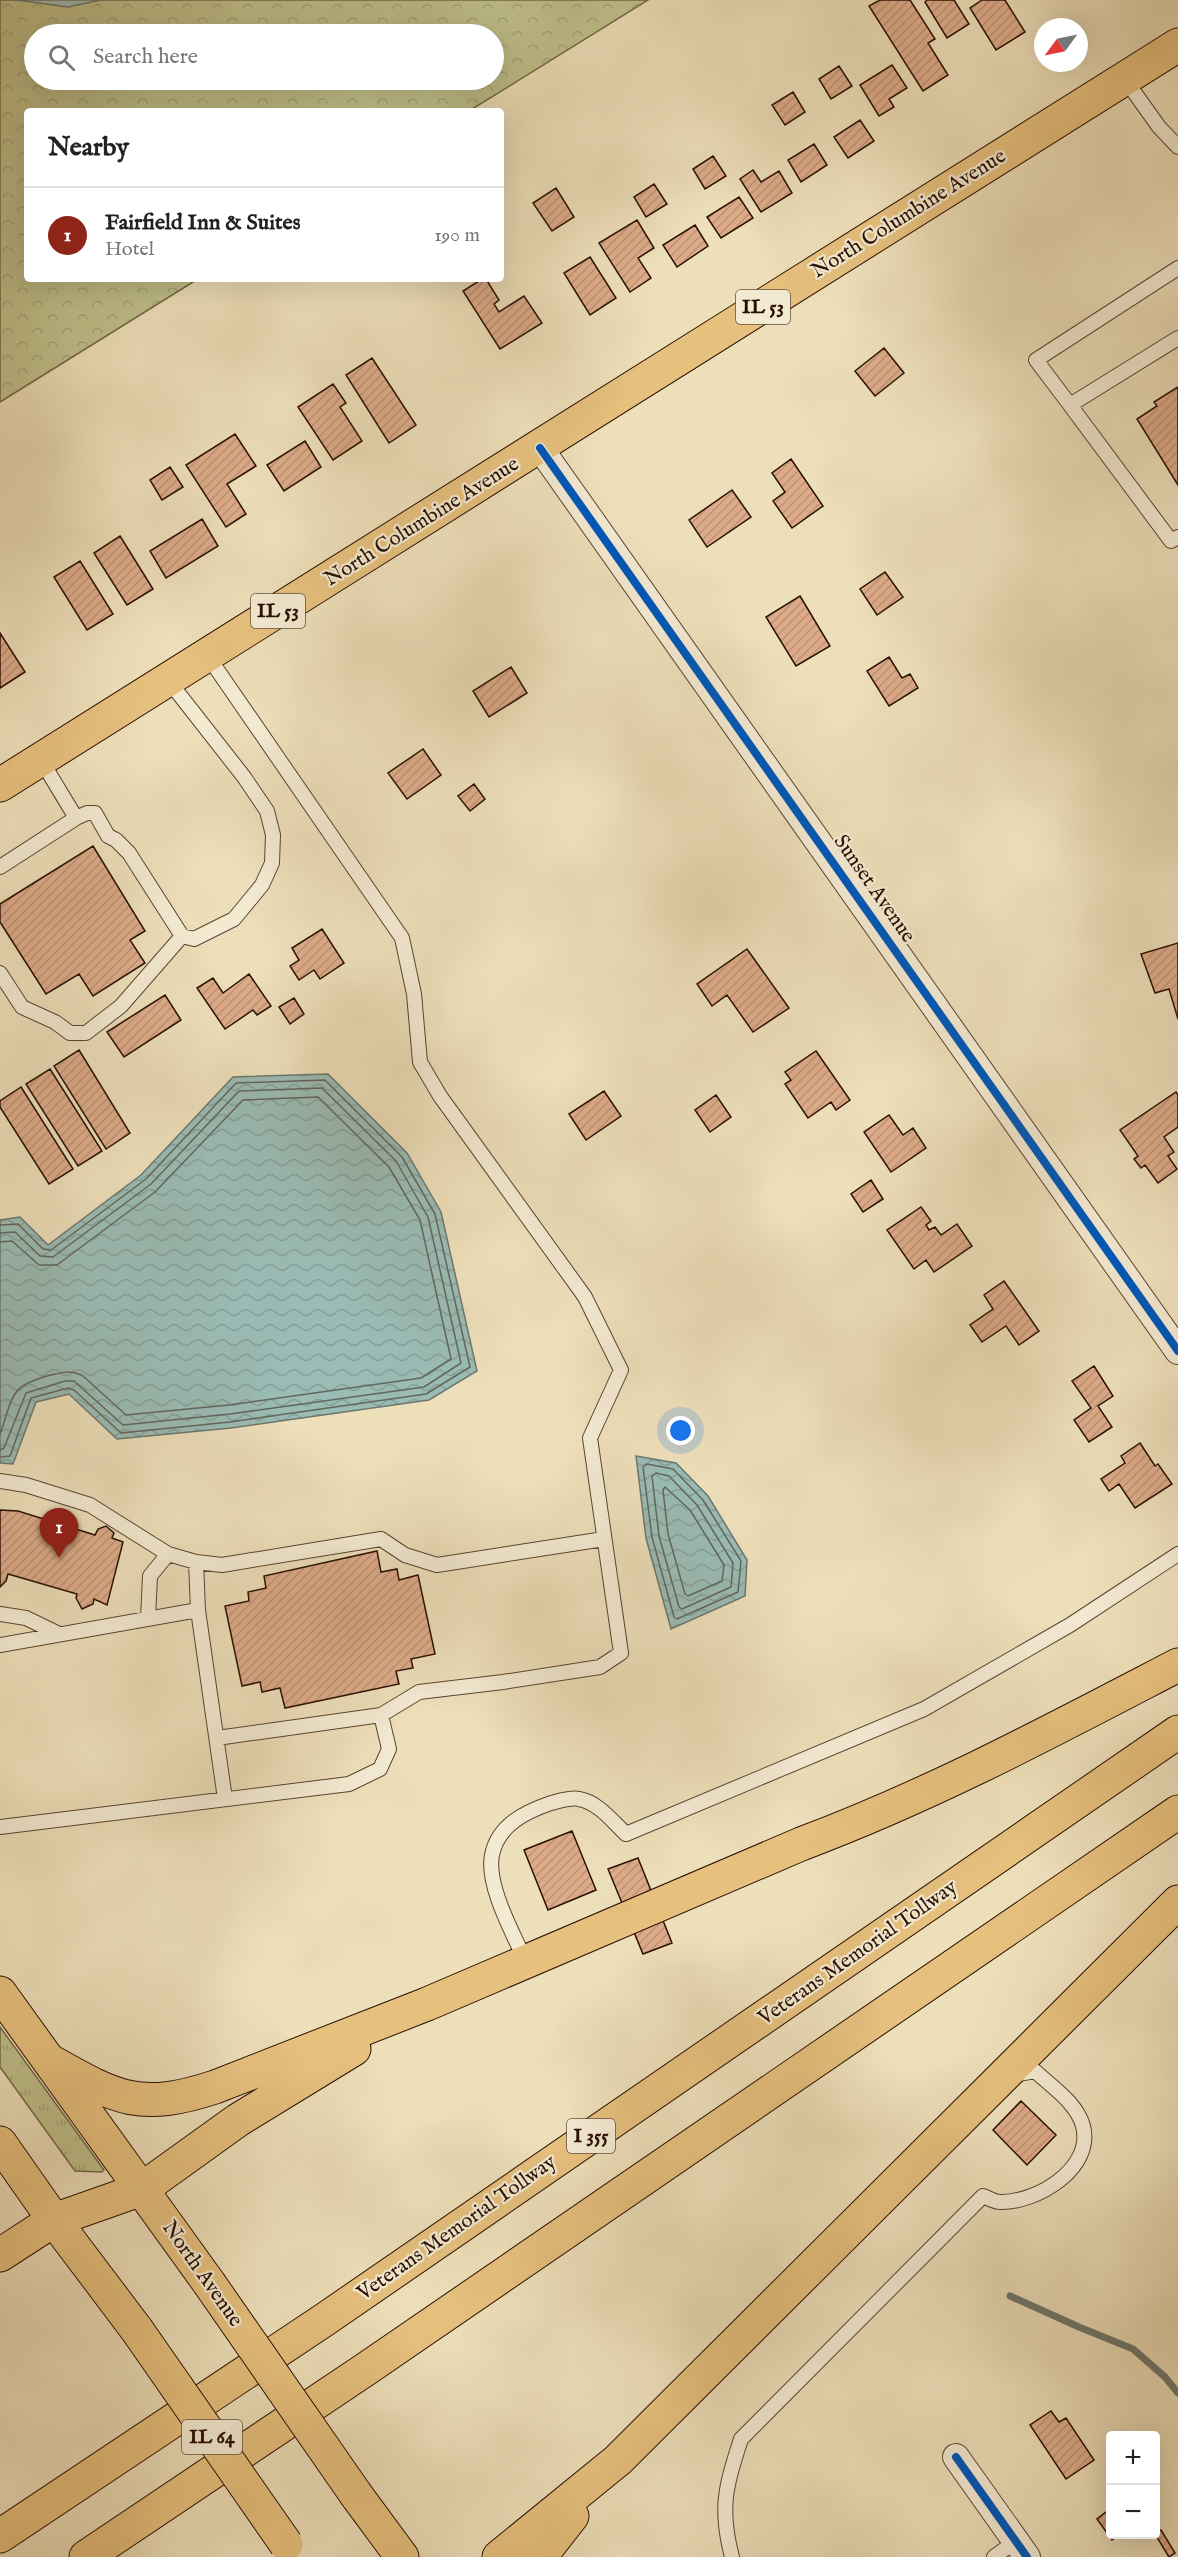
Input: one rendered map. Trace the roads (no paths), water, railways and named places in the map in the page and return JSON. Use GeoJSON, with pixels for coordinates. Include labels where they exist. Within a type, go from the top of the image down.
{"type":"FeatureCollection","features":[{"type":"Feature","properties":{"kind":"main road","name":"North Columbine Avenue"},"geometry":{"type":"LineString","coordinates":[[0,785],[540,448],[1178,45]]}},
{"type":"Feature","properties":{"kind":"main road"},"geometry":{"type":"LineString","coordinates":[[50,2061],[100,2089],[124,2098],[155,2101],[186,2097],[427,2004],[525,1960],[801,1844],[855,1824],[1021,1747],[1178,1665]]}},
{"type":"Feature","properties":{"kind":"main road","name":"Veterans Memorial Tollway"},"geometry":{"type":"LineString","coordinates":[[0,2536],[334,2313],[1178,1732]]}},
{"type":"Feature","properties":{"kind":"main road"},"geometry":{"type":"LineString","coordinates":[[86,2557],[366,2369],[1178,1812]]}},
{"type":"Feature","properties":{"kind":"main road"},"geometry":{"type":"LineString","coordinates":[[499,2557],[618,2460],[1178,1902]]}},
{"type":"Feature","properties":{"kind":"main road","name":"North Avenue"},"geometry":{"type":"LineString","coordinates":[[0,1993],[142,2189],[402,2557]]}},
{"type":"Feature","properties":{"kind":"main road"},"geometry":{"type":"LineString","coordinates":[[0,2255],[54,2220],[142,2189],[238,2120],[427,2004]]}},
{"type":"Feature","properties":{"kind":"main road","name":"IL 64"},"geometry":{"type":"LineString","coordinates":[[0,2143],[54,2220],[137,2330],[290,2551]]}},
{"type":"Feature","properties":{"kind":"main road"},"geometry":{"type":"LineString","coordinates":[[540,2557],[618,2460]]}},
{"type":"Feature","properties":{"kind":"street","name":"Sunset Avenue"},"geometry":{"type":"LineString","coordinates":[[540,448],[1178,1352]]}},
{"type":"Feature","properties":{"kind":"street"},"geometry":{"type":"LineString","coordinates":[[956,2457],[1022,2549]]}},
{"type":"Feature","properties":{"kind":"lane"},"geometry":{"type":"LineString","coordinates":[[1124,78],[1159,127],[1178,147]]}},
{"type":"Feature","properties":{"kind":"lane"},"geometry":{"type":"LineString","coordinates":[[1178,268],[1036,360],[1171,542],[1178,537]]}},
{"type":"Feature","properties":{"kind":"lane"},"geometry":{"type":"LineString","coordinates":[[1071,405],[1178,338]]}},
{"type":"Feature","properties":{"kind":"lane"},"geometry":{"type":"LineString","coordinates":[[207,655],[402,938],[414,994],[420,1062],[440,1096],[585,1297],[621,1370],[590,1438],[621,1653],[600,1667],[419,1692],[381,1714],[217,1738]]}},
{"type":"Feature","properties":{"kind":"lane"},"geometry":{"type":"LineString","coordinates":[[0,867],[76,818],[87,813],[95,813],[108,836],[116,840],[129,853],[182,936],[194,939],[234,919],[261,885],[272,863],[273,835],[267,811],[168,680]]}},
{"type":"Feature","properties":{"kind":"lane"},"geometry":{"type":"LineString","coordinates":[[41,760],[76,818]]}},
{"type":"Feature","properties":{"kind":"lane"},"geometry":{"type":"LineString","coordinates":[[0,973],[22,1007],[55,1022],[70,1033],[86,1033],[120,1006],[182,936]]}},
{"type":"Feature","properties":{"kind":"lane"},"geometry":{"type":"LineString","coordinates":[[0,1481],[26,1485],[90,1505],[168,1554],[196,1562],[222,1565],[381,1539],[405,1555],[437,1565],[604,1539]]}},
{"type":"Feature","properties":{"kind":"lane"},"geometry":{"type":"LineString","coordinates":[[148,1619],[150,1576],[168,1554]]}},
{"type":"Feature","properties":{"kind":"lane"},"geometry":{"type":"LineString","coordinates":[[525,1960],[497,1898],[492,1856],[501,1836],[512,1822],[530,1810],[559,1801],[579,1798],[598,1808],[626,1834],[924,1709],[1070,1625],[1178,1554]]}},
{"type":"Feature","properties":{"kind":"lane"},"geometry":{"type":"LineString","coordinates":[[196,1562],[198,1610],[225,1799]]}},
{"type":"Feature","properties":{"kind":"lane"},"geometry":{"type":"LineString","coordinates":[[0,1645],[198,1610]]}},
{"type":"Feature","properties":{"kind":"lane"},"geometry":{"type":"LineString","coordinates":[[0,1614],[26,1618],[57,1634]]}},
{"type":"Feature","properties":{"kind":"lane"},"geometry":{"type":"LineString","coordinates":[[0,1827],[349,1784],[380,1769],[388,1749],[381,1714]]}},
{"type":"Feature","properties":{"kind":"lane"},"geometry":{"type":"LineString","coordinates":[[732,2557],[724,2528],[726,2486],[741,2439],[983,2196],[999,2202],[1025,2198],[1048,2188],[1062,2178],[1076,2161],[1083,2147],[1084,2129],[1079,2115],[1035,2071],[1003,2077]]}},
{"type":"Feature","properties":{"kind":"lane"},"geometry":{"type":"LineString","coordinates":[[994,2557],[1022,2549]]}},
{"type":"Feature","properties":{"kind":"water"},"geometry":{"type":"Polygon","coordinates":[[[16,0],[101,0],[68,7],[16,0]]]}},
{"type":"Feature","properties":{"kind":"water"},"geometry":{"type":"Polygon","coordinates":[[[328,1074],[407,1153],[441,1212],[477,1371],[429,1400],[231,1428],[117,1439],[69,1394],[36,1402],[13,1464],[0,1463],[0,1220],[20,1217],[48,1245],[141,1175],[233,1077],[328,1074]]]}},
{"type":"Feature","properties":{"kind":"water"},"geometry":{"type":"Polygon","coordinates":[[[636,1456],[676,1463],[708,1496],[747,1560],[745,1596],[671,1629],[646,1538],[636,1456]]]}},
{"type":"Feature","properties":{"kind":"waterway"},"geometry":{"type":"LineString","coordinates":[[1010,2296],[1133,2349],[1165,2377],[1178,2393]]}},
{"type":"Feature","properties":{"kind":"place","name":"Fairfield Inn & Suites"},"geometry":{"type":"Point","coordinates":[59,1558]}}]}
